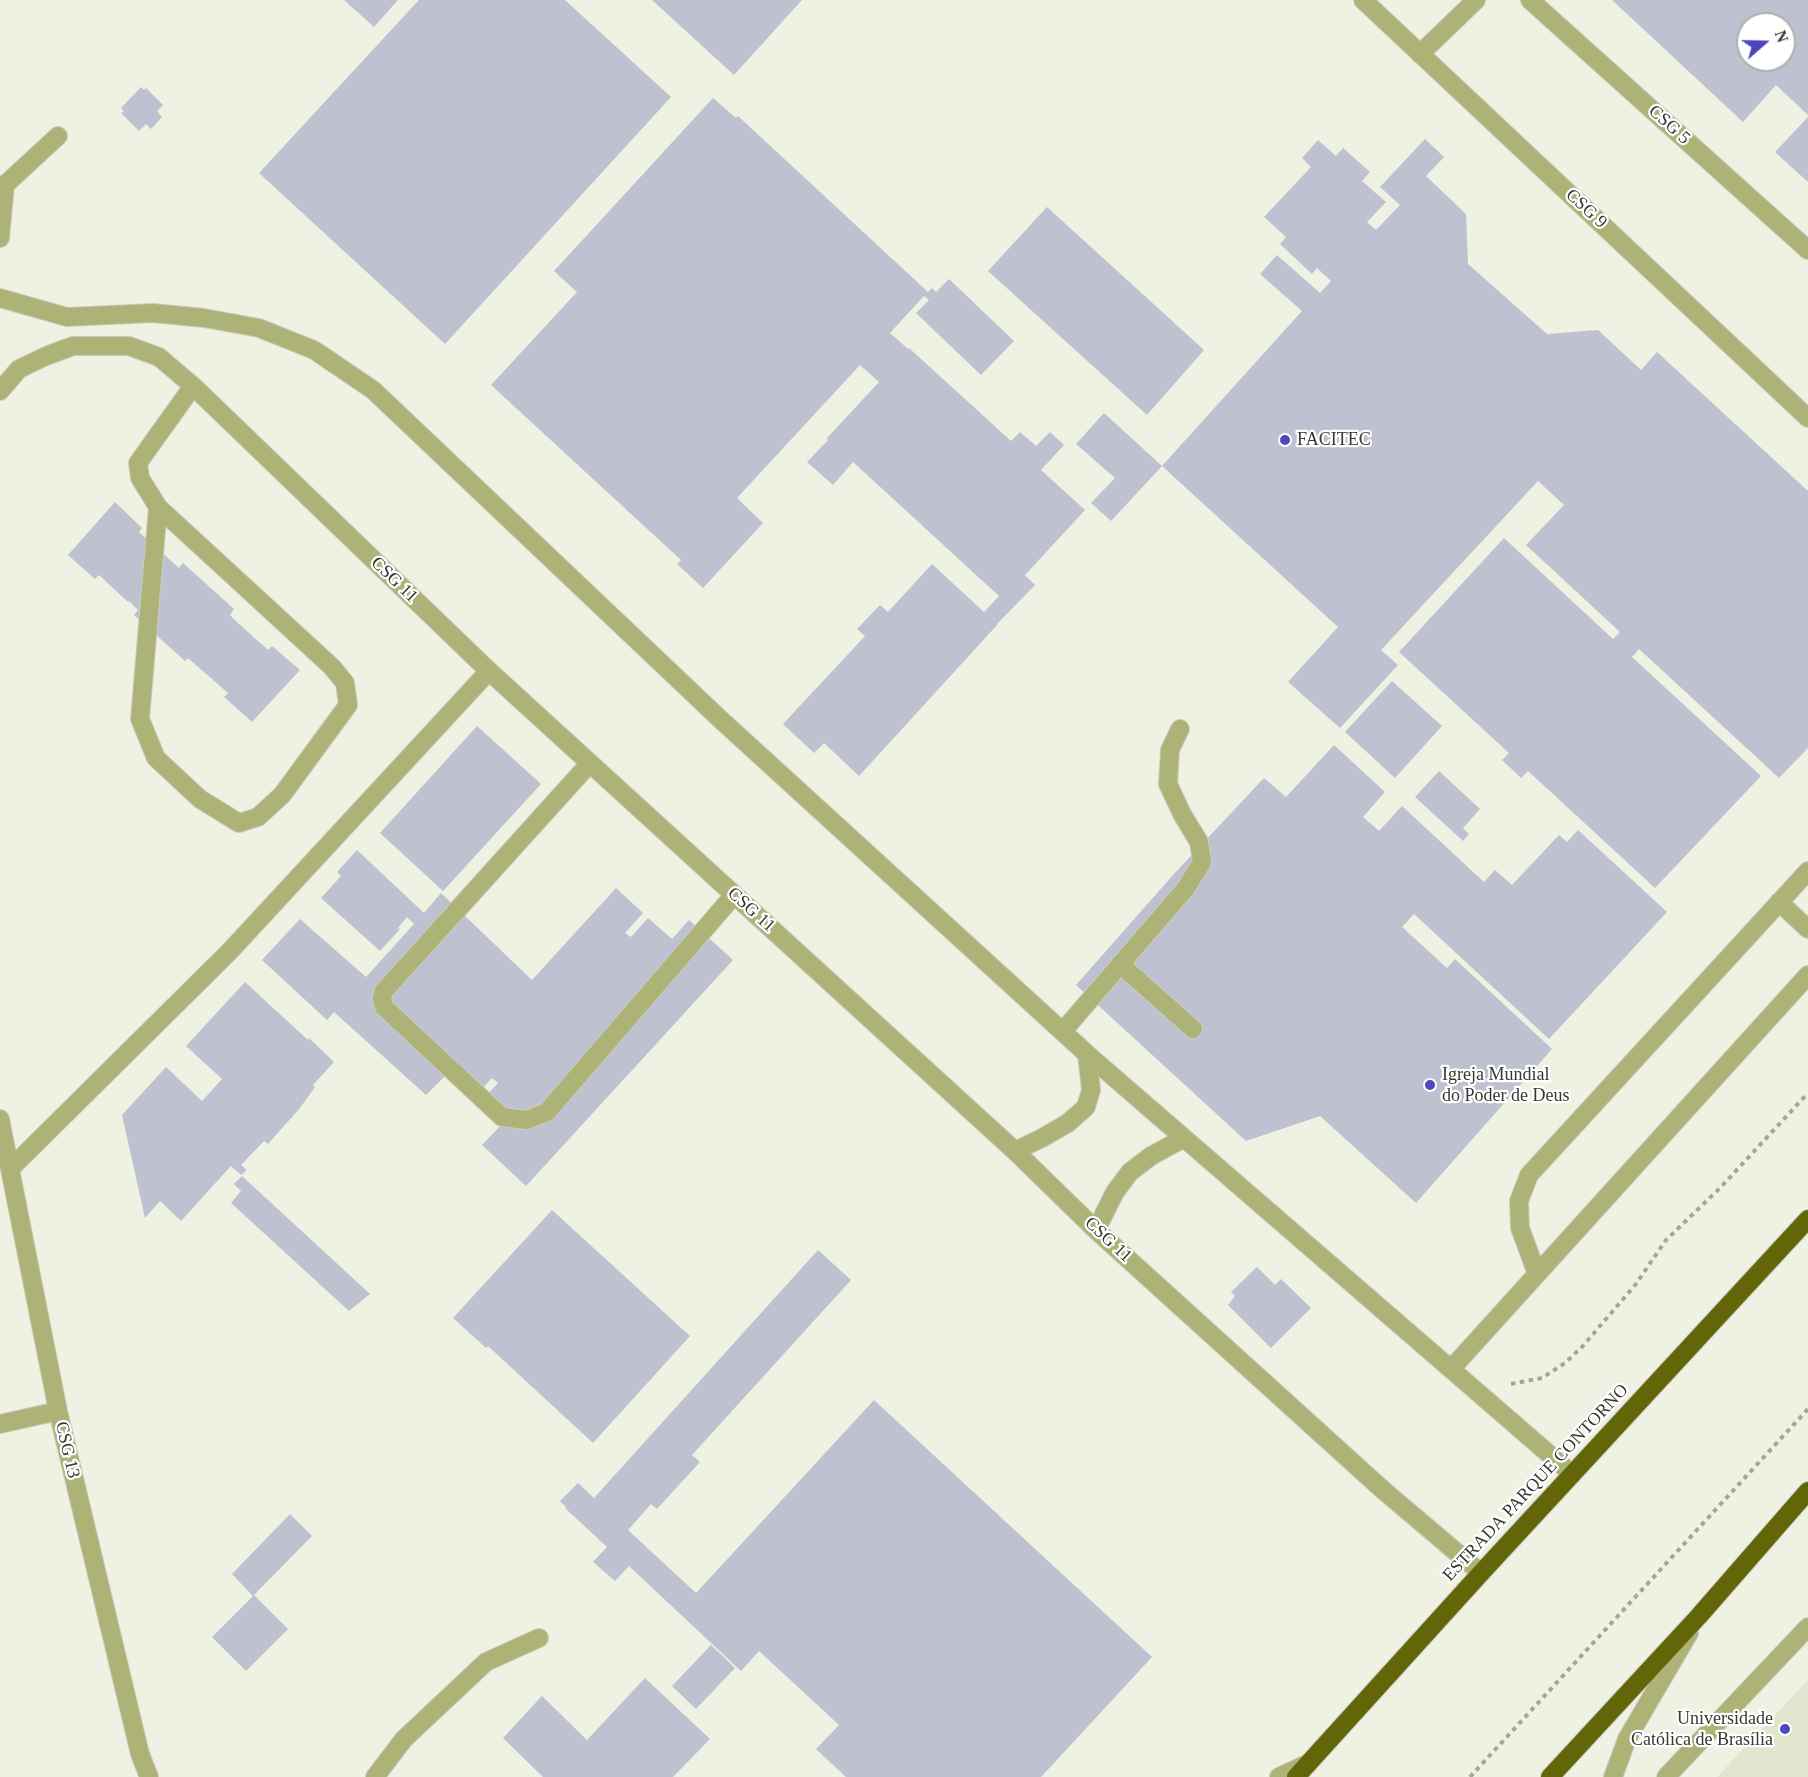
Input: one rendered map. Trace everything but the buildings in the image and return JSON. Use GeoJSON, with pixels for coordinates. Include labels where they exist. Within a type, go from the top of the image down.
{"type":"FeatureCollection","features":[{"type":"Feature","properties":{"kind":"highway","name":"ESTRADA PARQUE CONTORNO"},"geometry":{"type":"LineString","coordinates":[[1296,1777],[1808,1219]]}},
{"type":"Feature","properties":{"kind":"highway"},"geometry":{"type":"LineString","coordinates":[[1550,1777],[1699,1616],[1808,1491]]}},
{"type":"Feature","properties":{"kind":"street","name":"CSG 9"},"geometry":{"type":"LineString","coordinates":[[1363,0],[1808,418]]}},
{"type":"Feature","properties":{"kind":"street"},"geometry":{"type":"LineString","coordinates":[[1420,54],[1476,0]]}},
{"type":"Feature","properties":{"kind":"street","name":"CSG 5"},"geometry":{"type":"LineString","coordinates":[[1530,0],[1808,250]]}},
{"type":"Feature","properties":{"kind":"street"},"geometry":{"type":"LineString","coordinates":[[0,238],[3,185],[58,136]]}},
{"type":"Feature","properties":{"kind":"street"},"geometry":{"type":"LineString","coordinates":[[0,298],[67,317],[153,313],[204,318],[259,328],[314,350],[373,390],[720,719],[1087,1054],[1572,1474]]}},
{"type":"Feature","properties":{"kind":"street","name":"CSG 11"},"geometry":{"type":"LineString","coordinates":[[0,392],[19,369],[73,346],[129,346],[159,357],[193,386],[489,671],[1014,1151],[1096,1230],[1383,1490],[1481,1573]]}},
{"type":"Feature","properties":{"kind":"street"},"geometry":{"type":"LineString","coordinates":[[158,507],[140,719],[156,758],[200,799],[239,823],[258,816],[282,795],[348,705],[345,683],[332,667],[158,507],[140,478],[138,463],[193,386]]}},
{"type":"Feature","properties":{"kind":"street"},"geometry":{"type":"LineString","coordinates":[[10,1169],[230,951],[489,671]]}},
{"type":"Feature","properties":{"kind":"street"},"geometry":{"type":"LineString","coordinates":[[1063,1031],[1186,888],[1202,862],[1199,842],[1168,784],[1170,750],[1180,729]]}},
{"type":"Feature","properties":{"kind":"street"},"geometry":{"type":"LineString","coordinates":[[590,763],[384,991],[382,998],[384,1007],[502,1117],[527,1120],[548,1112],[734,895]]}},
{"type":"Feature","properties":{"kind":"street"},"geometry":{"type":"LineString","coordinates":[[1537,1274],[1520,1228],[1520,1202],[1529,1175],[1808,871]]}},
{"type":"Feature","properties":{"kind":"street"},"geometry":{"type":"LineString","coordinates":[[1779,902],[1808,928]]}},
{"type":"Feature","properties":{"kind":"street"},"geometry":{"type":"LineString","coordinates":[[1120,964],[1193,1029]]}},
{"type":"Feature","properties":{"kind":"street"},"geometry":{"type":"LineString","coordinates":[[1451,1369],[1808,975]]}},
{"type":"Feature","properties":{"kind":"street"},"geometry":{"type":"LineString","coordinates":[[1014,1151],[1068,1123],[1086,1107],[1091,1090],[1087,1054]]}},
{"type":"Feature","properties":{"kind":"street","name":"CSG 13"},"geometry":{"type":"LineString","coordinates":[[0,1119],[58,1411],[140,1754],[149,1777]]}},
{"type":"Feature","properties":{"kind":"street"},"geometry":{"type":"LineString","coordinates":[[1096,1230],[1115,1192],[1130,1172],[1151,1156],[1184,1138]]}},
{"type":"Feature","properties":{"kind":"street"},"geometry":{"type":"LineString","coordinates":[[0,1424],[58,1411]]}},
{"type":"Feature","properties":{"kind":"street"},"geometry":{"type":"LineString","coordinates":[[1613,1777],[1627,1739],[1699,1616]]}},
{"type":"Feature","properties":{"kind":"street"},"geometry":{"type":"LineString","coordinates":[[1666,1777],[1808,1627]]}},
{"type":"Feature","properties":{"kind":"street"},"geometry":{"type":"LineString","coordinates":[[375,1777],[404,1739],[486,1662],[540,1638]]}},
{"type":"Feature","properties":{"kind":"street"},"geometry":{"type":"LineString","coordinates":[[1279,1777],[1309,1763]]}},
{"type":"Feature","properties":{"kind":"path"},"geometry":{"type":"LineString","coordinates":[[1477,1392],[1542,1378],[1565,1363],[1582,1347],[1636,1284],[1666,1240],[1720,1188],[1808,1093]]}},
{"type":"Feature","properties":{"kind":"path"},"geometry":{"type":"LineString","coordinates":[[1470,1777],[1808,1408]]}},
{"type":"Feature","properties":{"kind":"shaded area","name":"Universidade Católica de Brasília"},"geometry":{"type":"Polygon","coordinates":[[[1808,1680],[1808,1777],[1717,1777],[1808,1680]]]}},
{"type":"Feature","properties":{"kind":"place","name":"FACITEC"},"geometry":{"type":"Point","coordinates":[1285,440]}},
{"type":"Feature","properties":{"kind":"place","name":"Igreja Mundial do Poder de Deus"},"geometry":{"type":"Point","coordinates":[1430,1085]}},
{"type":"Feature","properties":{"kind":"place","name":"Universidade Católica de Brasília"},"geometry":{"type":"Point","coordinates":[1785,1729]}}]}
